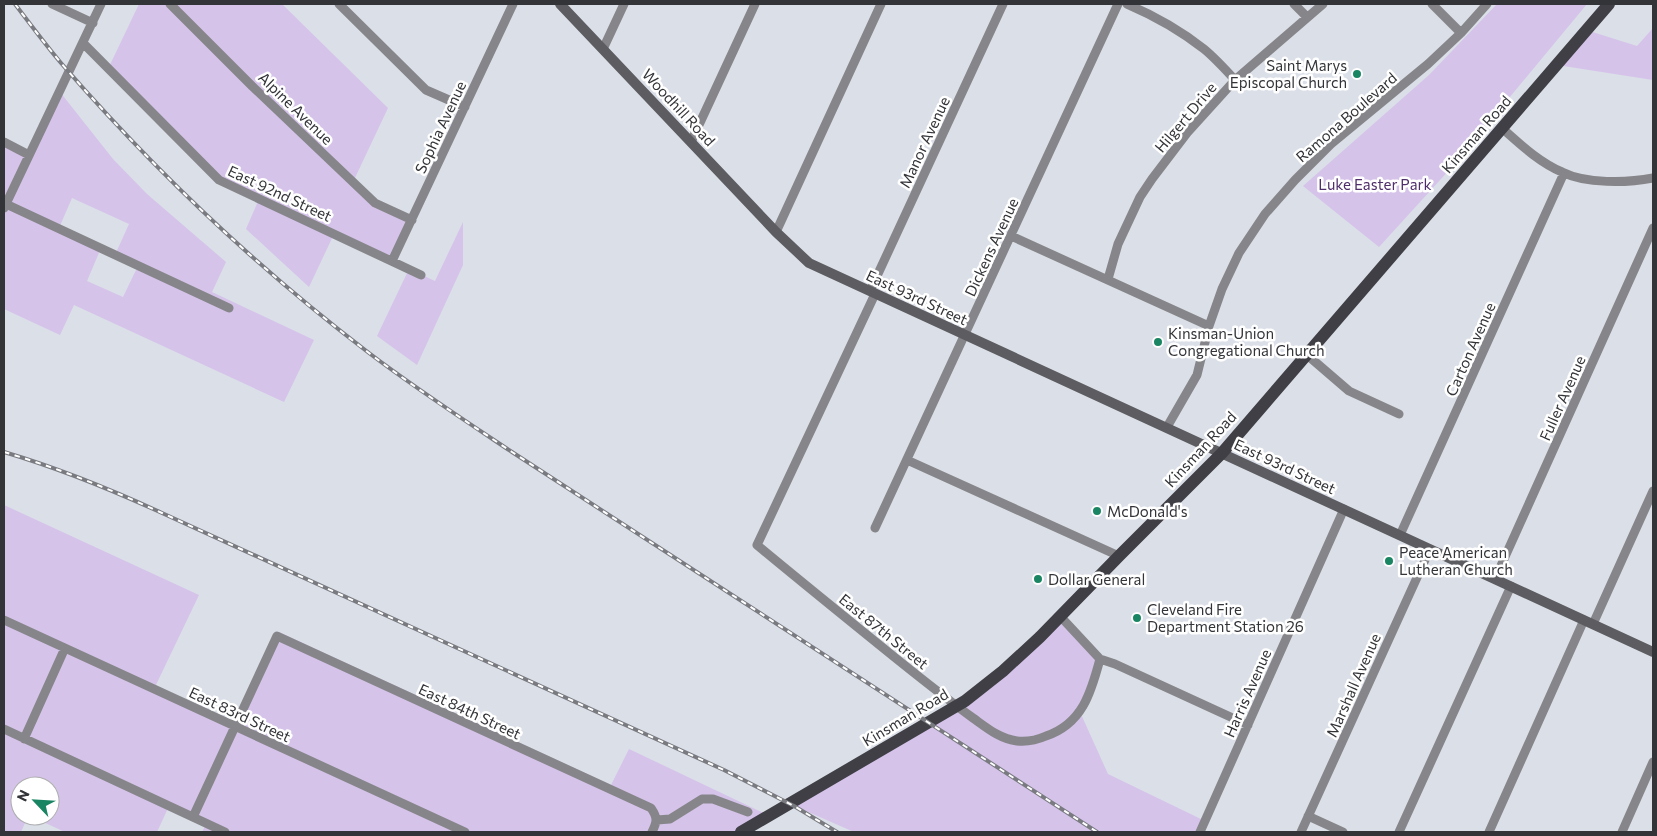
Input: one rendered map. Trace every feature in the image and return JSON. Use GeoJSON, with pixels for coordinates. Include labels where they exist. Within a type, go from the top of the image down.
{"type":"FeatureCollection","features":[{"type":"Feature","properties":{"kind":"main road","name":"Woodhill Road"},"geometry":{"type":"LineString","coordinates":[[560,4],[776,232]]}},
{"type":"Feature","properties":{"kind":"main road","name":"Kinsman Road"},"geometry":{"type":"LineString","coordinates":[[741,832],[965,701],[1003,672],[1040,637],[1222,453],[1609,4]]}},
{"type":"Feature","properties":{"kind":"main road","name":"East 93rd Street"},"geometry":{"type":"LineString","coordinates":[[776,232],[808,263],[1653,652]]}},
{"type":"Feature","properties":{"kind":"street"},"geometry":{"type":"LineString","coordinates":[[52,4],[93,23]]}},
{"type":"Feature","properties":{"kind":"street"},"geometry":{"type":"LineString","coordinates":[[101,4],[5,206],[229,308]]}},
{"type":"Feature","properties":{"kind":"street","name":"Alpine Avenue"},"geometry":{"type":"LineString","coordinates":[[170,4],[252,86],[375,203],[412,220]]}},
{"type":"Feature","properties":{"kind":"street"},"geometry":{"type":"LineString","coordinates":[[339,4],[426,90],[465,107]]}},
{"type":"Feature","properties":{"kind":"street","name":"Sophia Avenue"},"geometry":{"type":"LineString","coordinates":[[392,261],[513,4]]}},
{"type":"Feature","properties":{"kind":"street"},"geometry":{"type":"LineString","coordinates":[[603,49],[624,4]]}},
{"type":"Feature","properties":{"kind":"street"},"geometry":{"type":"LineString","coordinates":[[690,142],[755,4]]}},
{"type":"Feature","properties":{"kind":"street"},"geometry":{"type":"LineString","coordinates":[[776,232],[881,4]]}},
{"type":"Feature","properties":{"kind":"street","name":"Manor Avenue"},"geometry":{"type":"LineString","coordinates":[[757,545],[1004,4]]}},
{"type":"Feature","properties":{"kind":"street","name":"Dickens Avenue"},"geometry":{"type":"LineString","coordinates":[[875,528],[1118,4]]}},
{"type":"Feature","properties":{"kind":"street"},"geometry":{"type":"LineString","coordinates":[[1127,4],[1174,27],[1205,50],[1235,80]]}},
{"type":"Feature","properties":{"kind":"street"},"geometry":{"type":"LineString","coordinates":[[1294,4],[1307,17]]}},
{"type":"Feature","properties":{"kind":"street","name":"Hilgert Drive"},"geometry":{"type":"LineString","coordinates":[[1108,279],[1118,244],[1130,218],[1152,179],[1187,133],[1235,80],[1323,4]]}},
{"type":"Feature","properties":{"kind":"street"},"geometry":{"type":"LineString","coordinates":[[1432,4],[1461,33]]}},
{"type":"Feature","properties":{"kind":"street","name":"Ramona Boulevard"},"geometry":{"type":"LineString","coordinates":[[1167,427],[1197,375],[1209,326],[1222,289],[1239,253],[1266,214],[1295,180],[1332,144],[1428,64],[1461,33],[1487,4]]}},
{"type":"Feature","properties":{"kind":"street","name":"East 92nd Street"},"geometry":{"type":"LineString","coordinates":[[83,43],[219,180],[421,275]]}},
{"type":"Feature","properties":{"kind":"street"},"geometry":{"type":"LineString","coordinates":[[1502,129],[1536,157],[1564,173],[1586,179],[1608,181],[1635,182],[1653,178]]}},
{"type":"Feature","properties":{"kind":"street"},"geometry":{"type":"LineString","coordinates":[[4,142],[29,155]]}},
{"type":"Feature","properties":{"kind":"street","name":"Carton Avenue"},"geometry":{"type":"LineString","coordinates":[[1400,535],[1564,173]]}},
{"type":"Feature","properties":{"kind":"street","name":"Fuller Avenue"},"geometry":{"type":"LineString","coordinates":[[1496,579],[1653,228]]}},
{"type":"Feature","properties":{"kind":"street"},"geometry":{"type":"LineString","coordinates":[[1011,236],[1209,326]]}},
{"type":"Feature","properties":{"kind":"street"},"geometry":{"type":"LineString","coordinates":[[1306,354],[1349,391],[1399,414]]}},
{"type":"Feature","properties":{"kind":"street"},"geometry":{"type":"LineString","coordinates":[[907,460],[1119,556]]}},
{"type":"Feature","properties":{"kind":"street"},"geometry":{"type":"LineString","coordinates":[[1489,832],[1653,491]]}},
{"type":"Feature","properties":{"kind":"street","name":"Harris Avenue"},"geometry":{"type":"LineString","coordinates":[[1200,832],[1344,510]]}},
{"type":"Feature","properties":{"kind":"street","name":"East 87th Street"},"geometry":{"type":"LineString","coordinates":[[757,545],[951,703],[988,730],[1003,738],[1016,741],[1030,741],[1056,733],[1069,724],[1080,712],[1086,700],[1094,682],[1100,659]]}},
{"type":"Feature","properties":{"kind":"street","name":"Marshall Avenue"},"geometry":{"type":"LineString","coordinates":[[1301,832],[1430,549]]}},
{"type":"Feature","properties":{"kind":"street"},"geometry":{"type":"LineString","coordinates":[[1399,832],[1511,586]]}},
{"type":"Feature","properties":{"kind":"street"},"geometry":{"type":"LineString","coordinates":[[1060,616],[1100,659],[1115,664],[1248,725]]}},
{"type":"Feature","properties":{"kind":"street","name":"East 83rd Street"},"geometry":{"type":"LineString","coordinates":[[4,620],[465,832]]}},
{"type":"Feature","properties":{"kind":"street","name":"East 84th Street"},"geometry":{"type":"LineString","coordinates":[[235,726],[278,636],[652,808],[657,815],[657,820]]}},
{"type":"Feature","properties":{"kind":"street"},"geometry":{"type":"LineString","coordinates":[[24,739],[66,648]]}},
{"type":"Feature","properties":{"kind":"street"},"geometry":{"type":"LineString","coordinates":[[193,817],[235,726]]}},
{"type":"Feature","properties":{"kind":"street"},"geometry":{"type":"LineString","coordinates":[[4,729],[225,832]]}},
{"type":"Feature","properties":{"kind":"street"},"geometry":{"type":"LineString","coordinates":[[1622,832],[1653,762]]}},
{"type":"Feature","properties":{"kind":"street"},"geometry":{"type":"LineString","coordinates":[[652,832],[657,820],[670,818],[702,799],[713,799],[748,812]]}},
{"type":"Feature","properties":{"kind":"street"},"geometry":{"type":"LineString","coordinates":[[1308,816],[1343,832]]}},
{"type":"Feature","properties":{"kind":"green space"},"geometry":{"type":"Polygon","coordinates":[[[139,4],[282,4],[388,108],[353,182],[375,203],[412,220],[392,261],[334,234],[309,287],[246,229],[259,199],[219,180],[108,69],[139,4]]]}},
{"type":"Feature","properties":{"kind":"green space","name":"Luke Easter Park"},"geometry":{"type":"Polygon","coordinates":[[[1497,4],[1587,4],[1451,168],[1379,247],[1303,186],[1429,75],[1497,4]]]}},
{"type":"Feature","properties":{"kind":"green space"},"geometry":{"type":"Polygon","coordinates":[[[1653,28],[1653,80],[1557,65],[1586,30],[1637,46],[1653,28]]]}},
{"type":"Feature","properties":{"kind":"green space"},"geometry":{"type":"Polygon","coordinates":[[[60,92],[113,159],[147,194],[226,262],[212,292],[314,340],[284,402],[74,305],[60,335],[4,309],[4,142],[29,154],[60,92]],[[72,198],[59,228],[101,248],[87,281],[123,297],[138,266],[115,255],[129,224],[72,198]]]}},
{"type":"Feature","properties":{"kind":"green space"},"geometry":{"type":"Polygon","coordinates":[[[463,222],[463,265],[417,365],[377,336],[409,269],[435,281],[463,222]]]}},
{"type":"Feature","properties":{"kind":"green space"},"geometry":{"type":"Polygon","coordinates":[[[4,505],[199,595],[154,689],[235,726],[279,632],[611,785],[629,749],[770,816],[741,832],[202,832],[206,824],[169,806],[157,832],[65,832],[52,826],[60,826],[60,776],[10,776],[10,826],[24,826],[21,832],[4,832],[4,505]]]}},
{"type":"Feature","properties":{"kind":"green space"},"geometry":{"type":"Polygon","coordinates":[[[1060,616],[1100,659],[1080,712],[1108,774],[1205,821],[1200,832],[854,832],[790,804],[965,701],[1060,616]]]}},
{"type":"Feature","properties":{"kind":"railway"},"geometry":{"type":"LineString","coordinates":[[15,4],[43,41],[96,103],[170,179],[246,252],[369,353],[512,452],[1097,832]]}},
{"type":"Feature","properties":{"kind":"railway"},"geometry":{"type":"LineString","coordinates":[[4,452],[84,479],[162,513],[724,770],[794,806],[837,832]]}},
{"type":"Feature","properties":{"kind":"place","name":"Saint Marys Episcopal Church"},"geometry":{"type":"Point","coordinates":[1357,74]}},
{"type":"Feature","properties":{"kind":"place","name":"Kinsman-Union Congregational Church"},"geometry":{"type":"Point","coordinates":[1158,342]}},
{"type":"Feature","properties":{"kind":"place","name":"McDonald's"},"geometry":{"type":"Point","coordinates":[1097,511]}},
{"type":"Feature","properties":{"kind":"place","name":"Peace American Lutheran Church"},"geometry":{"type":"Point","coordinates":[1389,561]}},
{"type":"Feature","properties":{"kind":"place","name":"Dollar General"},"geometry":{"type":"Point","coordinates":[1038,579]}},
{"type":"Feature","properties":{"kind":"place","name":"Cleveland Fire Department Station 26"},"geometry":{"type":"Point","coordinates":[1137,618]}}]}
